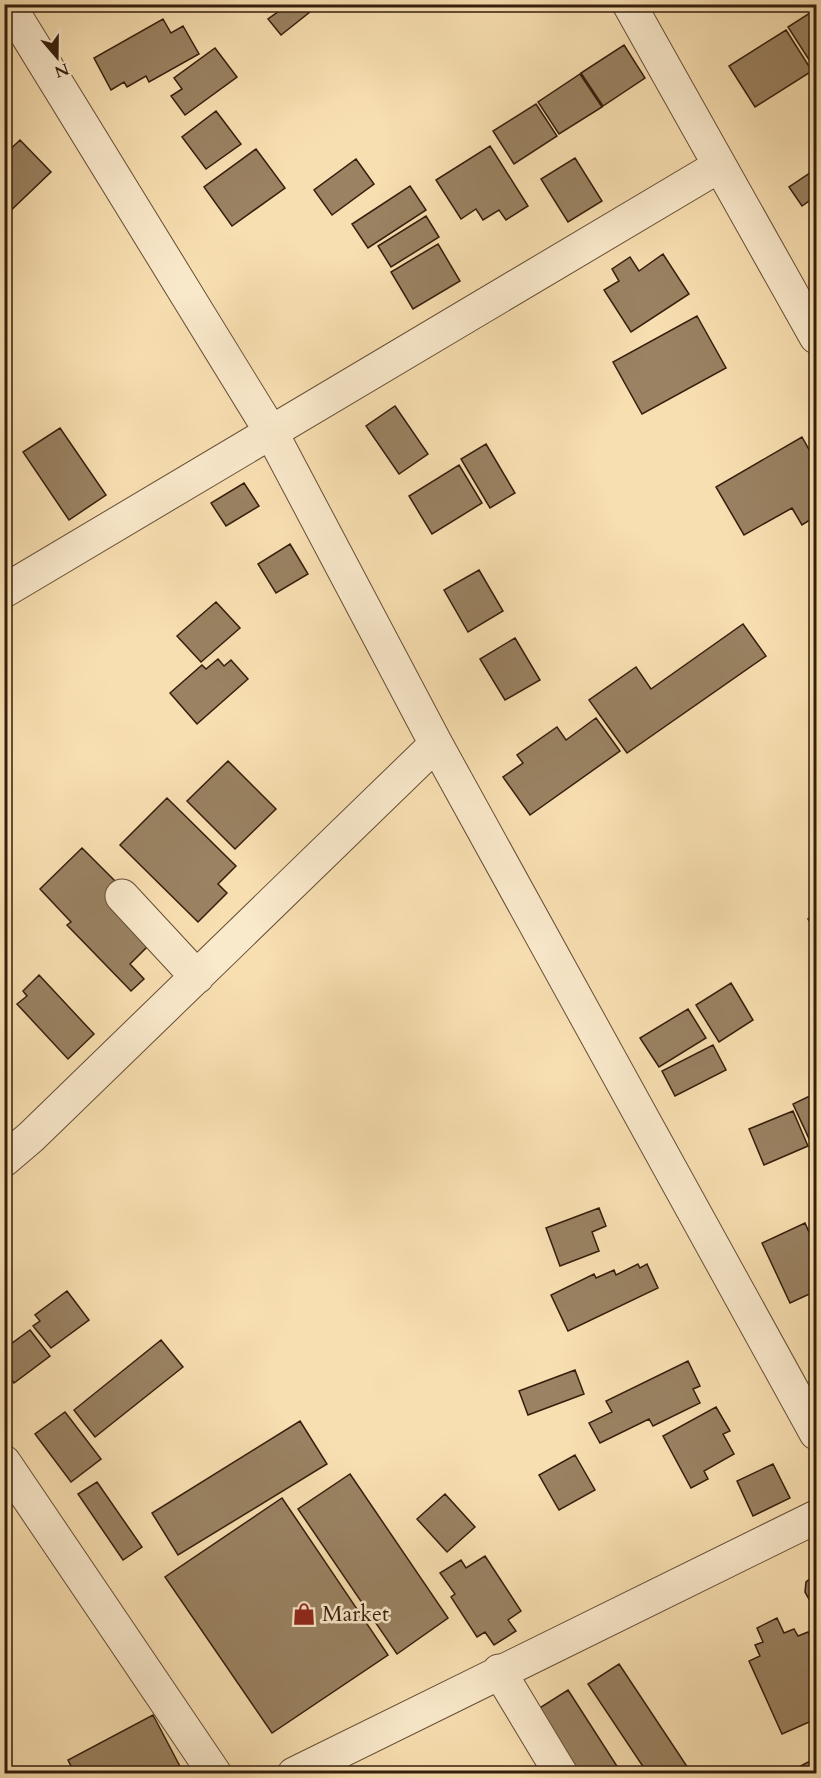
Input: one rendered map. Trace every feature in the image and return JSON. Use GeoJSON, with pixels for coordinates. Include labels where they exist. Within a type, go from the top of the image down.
{"type":"FeatureCollection","features":[{"type":"Feature","properties":{"kind":"street"},"geometry":{"type":"LineString","coordinates":[[8,4],[271,432],[436,744],[816,1433]]}},
{"type":"Feature","properties":{"kind":"street"},"geometry":{"type":"LineString","coordinates":[[629,4],[816,337]]}},
{"type":"Feature","properties":{"kind":"street"},"geometry":{"type":"LineString","coordinates":[[4,591],[719,166]]}},
{"type":"Feature","properties":{"kind":"street"},"geometry":{"type":"LineString","coordinates":[[4,1160],[31,1137],[436,744]]}},
{"type":"Feature","properties":{"kind":"street"},"geometry":{"type":"LineString","coordinates":[[122,896],[197,977]]}},
{"type":"Feature","properties":{"kind":"street"},"geometry":{"type":"LineString","coordinates":[[4,1462],[215,1773]]}},
{"type":"Feature","properties":{"kind":"street"},"geometry":{"type":"LineString","coordinates":[[294,1773],[816,1517]]}},
{"type":"Feature","properties":{"kind":"street"},"geometry":{"type":"LineString","coordinates":[[499,1671],[561,1773]]}},
{"type":"Feature","properties":{"kind":"building"},"geometry":{"type":"Polygon","coordinates":[[[273,4],[320,4],[281,35],[268,19],[279,11],[273,4]]]}},
{"type":"Feature","properties":{"kind":"building"},"geometry":{"type":"Polygon","coordinates":[[[816,9],[816,64],[813,66],[788,27],[816,9]]]}},
{"type":"Feature","properties":{"kind":"building"},"geometry":{"type":"Polygon","coordinates":[[[163,19],[171,33],[183,26],[199,54],[149,82],[146,76],[127,87],[124,82],[111,90],[94,58],[163,19]]]}},
{"type":"Feature","properties":{"kind":"building"},"geometry":{"type":"Polygon","coordinates":[[[786,30],[812,71],[755,107],[729,66],[786,30]]]}},
{"type":"Feature","properties":{"kind":"building"},"geometry":{"type":"Polygon","coordinates":[[[624,45],[645,78],[603,106],[581,73],[624,45]]]}},
{"type":"Feature","properties":{"kind":"building"},"geometry":{"type":"Polygon","coordinates":[[[215,48],[237,77],[185,115],[171,96],[182,89],[174,78],[215,48]]]}},
{"type":"Feature","properties":{"kind":"building"},"geometry":{"type":"Polygon","coordinates":[[[580,74],[602,107],[559,134],[538,102],[580,74]]]}},
{"type":"Feature","properties":{"kind":"building"},"geometry":{"type":"Polygon","coordinates":[[[536,104],[557,136],[514,164],[493,131],[536,104]]]}},
{"type":"Feature","properties":{"kind":"building"},"geometry":{"type":"Polygon","coordinates":[[[216,111],[241,144],[206,169],[182,137],[216,111]]]}},
{"type":"Feature","properties":{"kind":"building"},"geometry":{"type":"Polygon","coordinates":[[[20,140],[51,172],[4,217],[4,155],[20,140]]]}},
{"type":"Feature","properties":{"kind":"building"},"geometry":{"type":"Polygon","coordinates":[[[490,146],[528,206],[506,220],[499,210],[483,220],[476,209],[461,219],[436,180],[490,146]]]}},
{"type":"Feature","properties":{"kind":"building"},"geometry":{"type":"Polygon","coordinates":[[[256,149],[285,188],[232,226],[204,187],[256,149]]]}},
{"type":"Feature","properties":{"kind":"building"},"geometry":{"type":"Polygon","coordinates":[[[575,158],[602,201],[568,222],[541,179],[575,158]]]}},
{"type":"Feature","properties":{"kind":"building"},"geometry":{"type":"Polygon","coordinates":[[[356,159],[374,184],[332,215],[314,190],[356,159]]]}},
{"type":"Feature","properties":{"kind":"building"},"geometry":{"type":"Polygon","coordinates":[[[816,169],[816,196],[802,206],[789,187],[816,169]]]}},
{"type":"Feature","properties":{"kind":"building"},"geometry":{"type":"Polygon","coordinates":[[[410,186],[426,210],[368,248],[352,224],[410,186]]]}},
{"type":"Feature","properties":{"kind":"building"},"geometry":{"type":"Polygon","coordinates":[[[426,216],[439,237],[391,267],[378,246],[426,216]]]}},
{"type":"Feature","properties":{"kind":"building"},"geometry":{"type":"Polygon","coordinates":[[[438,244],[460,281],[413,309],[391,272],[438,244]]]}},
{"type":"Feature","properties":{"kind":"building"},"geometry":{"type":"Polygon","coordinates":[[[663,254],[689,294],[631,332],[604,290],[619,281],[612,269],[630,257],[639,271],[663,254]]]}},
{"type":"Feature","properties":{"kind":"building"},"geometry":{"type":"Polygon","coordinates":[[[697,316],[726,368],[642,414],[613,362],[697,316]]]}},
{"type":"Feature","properties":{"kind":"building"},"geometry":{"type":"Polygon","coordinates":[[[395,406],[428,454],[399,474],[366,426],[395,406]]]}},
{"type":"Feature","properties":{"kind":"building"},"geometry":{"type":"Polygon","coordinates":[[[60,428],[106,495],[69,520],[23,452],[60,428]]]}},
{"type":"Feature","properties":{"kind":"building"},"geometry":{"type":"Polygon","coordinates":[[[802,437],[816,462],[816,516],[802,525],[792,508],[744,535],[716,487],[802,437]]]}},
{"type":"Feature","properties":{"kind":"building"},"geometry":{"type":"Polygon","coordinates":[[[486,444],[515,493],[490,508],[461,459],[486,444]]]}},
{"type":"Feature","properties":{"kind":"building"},"geometry":{"type":"Polygon","coordinates":[[[459,465],[482,503],[432,534],[409,496],[459,465]]]}},
{"type":"Feature","properties":{"kind":"building"},"geometry":{"type":"Polygon","coordinates":[[[244,483],[259,506],[226,526],[211,503],[244,483]]]}},
{"type":"Feature","properties":{"kind":"building"},"geometry":{"type":"Polygon","coordinates":[[[290,544],[308,574],[276,593],[258,564],[290,544]]]}},
{"type":"Feature","properties":{"kind":"building"},"geometry":{"type":"Polygon","coordinates":[[[479,570],[503,611],[468,632],[444,590],[479,570]]]}},
{"type":"Feature","properties":{"kind":"building"},"geometry":{"type":"Polygon","coordinates":[[[216,602],[240,628],[201,662],[177,636],[216,602]]]}},
{"type":"Feature","properties":{"kind":"building"},"geometry":{"type":"Polygon","coordinates":[[[743,624],[766,656],[627,753],[589,700],[636,667],[651,689],[743,624]]]}},
{"type":"Feature","properties":{"kind":"building"},"geometry":{"type":"Polygon","coordinates":[[[515,638],[540,680],[505,700],[480,659],[515,638]]]}},
{"type":"Feature","properties":{"kind":"building"},"geometry":{"type":"Polygon","coordinates":[[[218,659],[224,666],[231,660],[248,679],[197,724],[170,693],[202,665],[206,669],[218,659]]]}},
{"type":"Feature","properties":{"kind":"building"},"geometry":{"type":"Polygon","coordinates":[[[596,718],[620,751],[530,815],[503,777],[523,763],[517,755],[557,727],[566,740],[596,718]]]}},
{"type":"Feature","properties":{"kind":"building"},"geometry":{"type":"Polygon","coordinates":[[[228,761],[276,809],[235,849],[187,801],[228,761]]]}},
{"type":"Feature","properties":{"kind":"building"},"geometry":{"type":"Polygon","coordinates":[[[167,798],[236,866],[218,884],[227,893],[198,922],[120,845],[167,798]]]}},
{"type":"Feature","properties":{"kind":"building"},"geometry":{"type":"Polygon","coordinates":[[[82,848],[120,886],[152,942],[130,964],[144,979],[131,991],[67,925],[71,922],[40,889],[82,848]]]}},
{"type":"Feature","properties":{"kind":"building"},"geometry":{"type":"Polygon","coordinates":[[[816,913],[816,933],[808,919],[816,913]]]}},
{"type":"Feature","properties":{"kind":"building"},"geometry":{"type":"Polygon","coordinates":[[[39,975],[94,1034],[68,1059],[17,1004],[27,996],[23,991],[39,975]]]}},
{"type":"Feature","properties":{"kind":"building"},"geometry":{"type":"Polygon","coordinates":[[[731,983],[753,1020],[719,1042],[696,1005],[731,983]]]}},
{"type":"Feature","properties":{"kind":"building"},"geometry":{"type":"Polygon","coordinates":[[[688,1009],[706,1038],[659,1067],[640,1038],[688,1009]]]}},
{"type":"Feature","properties":{"kind":"building"},"geometry":{"type":"Polygon","coordinates":[[[713,1045],[726,1070],[675,1096],[662,1071],[713,1045]]]}},
{"type":"Feature","properties":{"kind":"building"},"geometry":{"type":"Polygon","coordinates":[[[816,1093],[816,1141],[811,1143],[793,1104],[816,1093]]]}},
{"type":"Feature","properties":{"kind":"building"},"geometry":{"type":"Polygon","coordinates":[[[793,1111],[808,1146],[764,1165],[749,1129],[793,1111]]]}},
{"type":"Feature","properties":{"kind":"building"},"geometry":{"type":"Polygon","coordinates":[[[599,1208],[606,1226],[592,1232],[599,1251],[560,1266],[546,1228],[599,1208]]]}},
{"type":"Feature","properties":{"kind":"building"},"geometry":{"type":"Polygon","coordinates":[[[805,1223],[816,1248],[816,1291],[790,1303],[762,1243],[805,1223]]]}},
{"type":"Feature","properties":{"kind":"building"},"geometry":{"type":"Polygon","coordinates":[[[638,1264],[640,1268],[647,1264],[658,1288],[568,1331],[551,1295],[594,1274],[596,1278],[614,1270],[616,1275],[638,1264]]]}},
{"type":"Feature","properties":{"kind":"building"},"geometry":{"type":"Polygon","coordinates":[[[67,1291],[89,1320],[51,1348],[33,1326],[40,1321],[35,1315],[67,1291]]]}},
{"type":"Feature","properties":{"kind":"building"},"geometry":{"type":"Polygon","coordinates":[[[30,1330],[50,1356],[14,1383],[4,1370],[4,1349],[30,1330]]]}},
{"type":"Feature","properties":{"kind":"building"},"geometry":{"type":"Polygon","coordinates":[[[161,1340],[183,1367],[95,1437],[74,1410],[161,1340]]]}},
{"type":"Feature","properties":{"kind":"building"},"geometry":{"type":"Polygon","coordinates":[[[688,1361],[700,1386],[693,1389],[700,1403],[653,1426],[649,1419],[600,1443],[589,1423],[612,1412],[606,1401],[688,1361]]]}},
{"type":"Feature","properties":{"kind":"building"},"geometry":{"type":"Polygon","coordinates":[[[575,1370],[584,1394],[528,1415],[519,1391],[575,1370]]]}},
{"type":"Feature","properties":{"kind":"building"},"geometry":{"type":"Polygon","coordinates":[[[716,1407],[730,1431],[723,1434],[734,1454],[704,1471],[708,1479],[691,1488],[663,1436],[716,1407]]]}},
{"type":"Feature","properties":{"kind":"building"},"geometry":{"type":"Polygon","coordinates":[[[65,1412],[101,1459],[71,1482],[35,1434],[65,1412]]]}},
{"type":"Feature","properties":{"kind":"building"},"geometry":{"type":"Polygon","coordinates":[[[300,1421],[327,1464],[178,1555],[152,1513],[300,1421]]]}},
{"type":"Feature","properties":{"kind":"building"},"geometry":{"type":"Polygon","coordinates":[[[575,1455],[595,1490],[559,1510],[539,1475],[575,1455]]]}},
{"type":"Feature","properties":{"kind":"building"},"geometry":{"type":"Polygon","coordinates":[[[773,1464],[790,1498],[753,1516],[737,1481],[773,1464]]]}},
{"type":"Feature","properties":{"kind":"building"},"geometry":{"type":"Polygon","coordinates":[[[350,1474],[448,1618],[397,1654],[298,1509],[350,1474]]]}},
{"type":"Feature","properties":{"kind":"building"},"geometry":{"type":"Polygon","coordinates":[[[97,1482],[142,1547],[123,1560],[78,1494],[97,1482]]]}},
{"type":"Feature","properties":{"kind":"building"},"geometry":{"type":"Polygon","coordinates":[[[445,1494],[475,1527],[447,1552],[417,1519],[445,1494]]]}},
{"type":"Feature","properties":{"kind":"building"},"geometry":{"type":"Polygon","coordinates":[[[282,1498],[388,1655],[272,1733],[165,1577],[282,1498]]]}},
{"type":"Feature","properties":{"kind":"building"},"geometry":{"type":"Polygon","coordinates":[[[485,1556],[521,1611],[508,1620],[516,1631],[494,1645],[485,1632],[477,1637],[451,1597],[455,1594],[440,1573],[461,1560],[466,1568],[485,1556]]]}},
{"type":"Feature","properties":{"kind":"building"},"geometry":{"type":"Polygon","coordinates":[[[816,1574],[816,1604],[810,1601],[805,1592],[806,1582],[816,1574]]]}},
{"type":"Feature","properties":{"kind":"building"},"geometry":{"type":"Polygon","coordinates":[[[777,1618],[784,1633],[794,1629],[798,1636],[808,1632],[812,1640],[816,1637],[816,1719],[782,1734],[749,1661],[760,1656],[755,1645],[763,1642],[757,1628],[777,1618]]]}},
{"type":"Feature","properties":{"kind":"building"},"geometry":{"type":"Polygon","coordinates":[[[619,1664],[692,1774],[648,1774],[588,1684],[619,1664]]]}},
{"type":"Feature","properties":{"kind":"building"},"geometry":{"type":"Polygon","coordinates":[[[568,1690],[622,1774],[579,1774],[538,1709],[568,1690]]]}},
{"type":"Feature","properties":{"kind":"building"},"geometry":{"type":"Polygon","coordinates":[[[153,1715],[184,1774],[75,1774],[68,1760],[153,1715]]]}},
{"type":"Feature","properties":{"kind":"building"},"geometry":{"type":"Polygon","coordinates":[[[816,1758],[816,1774],[794,1774],[793,1770],[816,1758]]]}},
{"type":"Feature","properties":{"kind":"place","name":"Market"},"geometry":{"type":"Point","coordinates":[304,1614]}}]}
